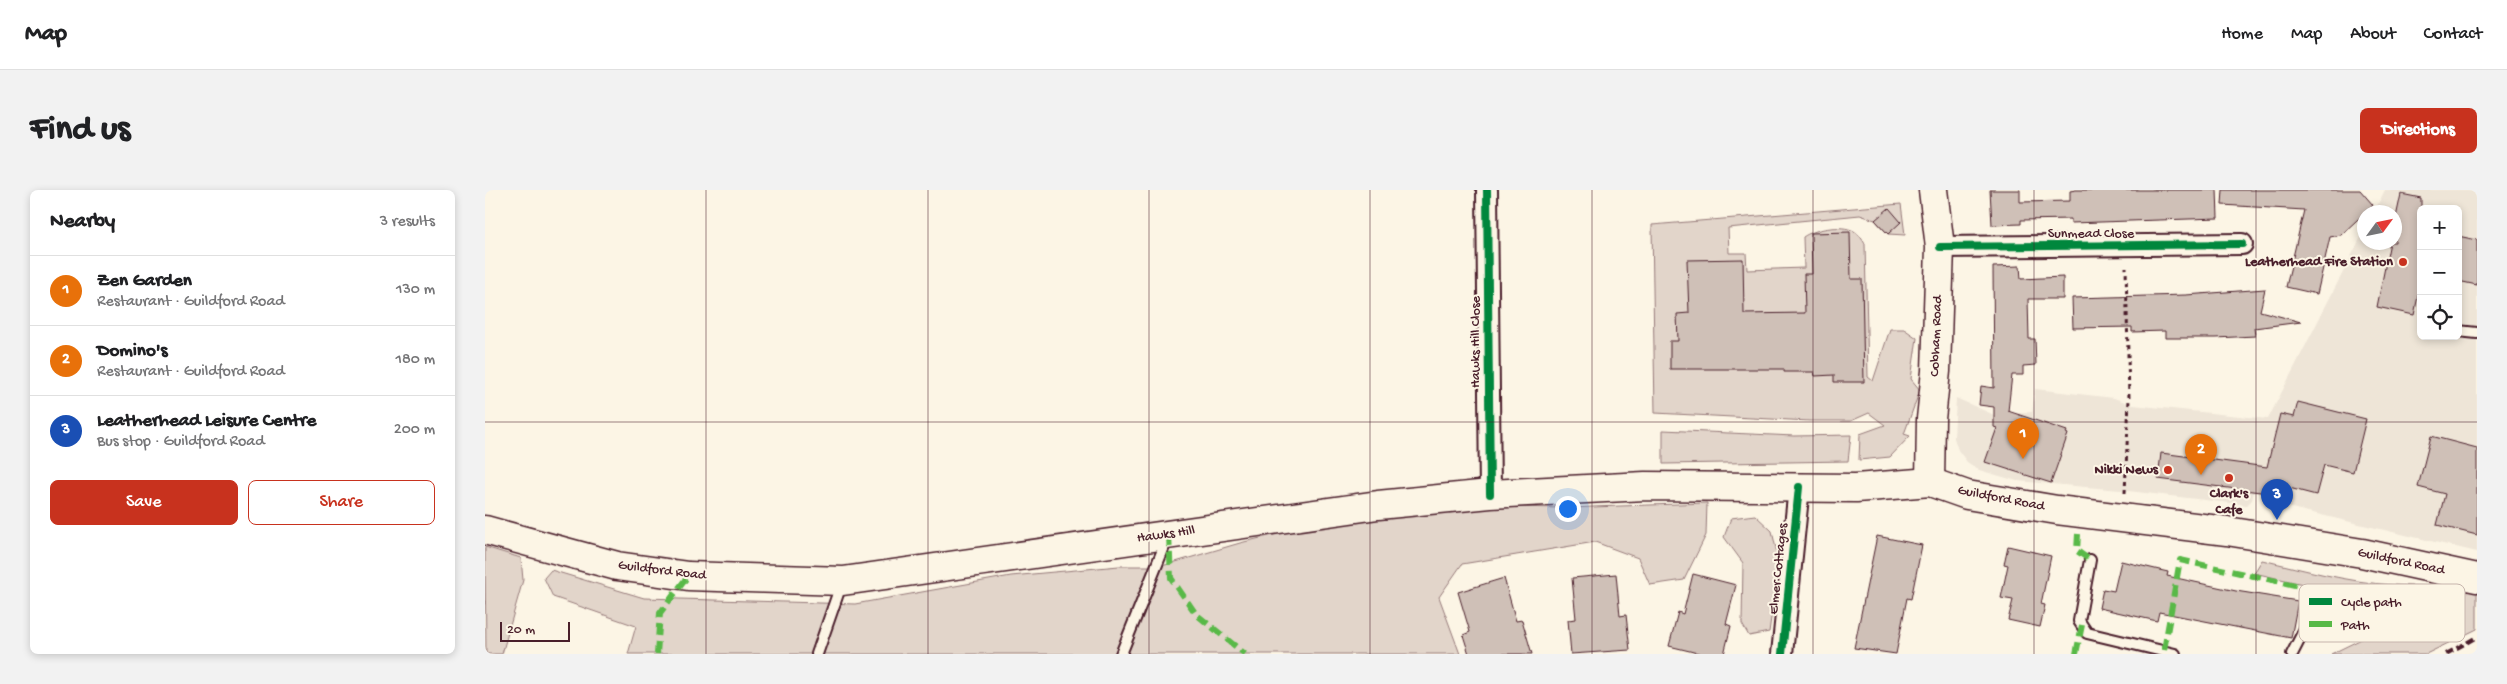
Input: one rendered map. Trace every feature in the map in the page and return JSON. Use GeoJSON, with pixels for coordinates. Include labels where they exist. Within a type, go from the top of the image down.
{"type":"FeatureCollection","features":[{"type":"Feature","properties":{"kind":"main road","name":"Cobham Road"},"geometry":{"type":"LineString","coordinates":[[1930,482],[1931,419],[1937,371],[1940,247],[1933,190]]}},
{"type":"Feature","properties":{"kind":"main road","name":"Guildford Road"},"geometry":{"type":"LineString","coordinates":[[1490,494],[1645,486],[1856,488],[1930,482],[1967,495],[2227,531],[2362,554],[2477,578]]}},
{"type":"Feature","properties":{"kind":"main road","name":"Hawks Hill"},"geometry":{"type":"LineString","coordinates":[[843,580],[1378,505],[1490,494]]}},
{"type":"Feature","properties":{"kind":"main road","name":"Guildford Road"},"geometry":{"type":"LineString","coordinates":[[485,530],[617,566],[688,576],[843,580]]}},
{"type":"Feature","properties":{"kind":"street","name":"Hawks Hill Close"},"geometry":{"type":"LineString","coordinates":[[1487,190],[1490,494]]}},
{"type":"Feature","properties":{"kind":"street","name":"Sunmead Close"},"geometry":{"type":"LineString","coordinates":[[1940,247],[2242,244]]}},
{"type":"Feature","properties":{"kind":"street","name":"Elmer Cottages"},"geometry":{"type":"LineString","coordinates":[[1782,654],[1799,487]]}},
{"type":"Feature","properties":{"kind":"lane"},"geometry":{"type":"LineString","coordinates":[[2462,331],[2477,333]]}},
{"type":"Feature","properties":{"kind":"lane"},"geometry":{"type":"LineString","coordinates":[[1121,654],[1169,535]]}},
{"type":"Feature","properties":{"kind":"lane"},"geometry":{"type":"LineString","coordinates":[[2089,560],[2079,621],[2087,633],[2178,654]]}},
{"type":"Feature","properties":{"kind":"lane"},"geometry":{"type":"LineString","coordinates":[[817,654],[843,580]]}},
{"type":"Feature","properties":{"kind":"lane"},"geometry":{"type":"LineString","coordinates":[[2292,654],[2299,640]]}},
{"type":"Feature","properties":{"kind":"path"},"geometry":{"type":"LineString","coordinates":[[2124,518],[2129,399],[2126,246]]}},
{"type":"Feature","properties":{"kind":"shaded area"},"geometry":{"type":"Polygon","coordinates":[[[2385,190],[2477,190],[2477,552],[2266,502],[2268,493],[2254,491],[2252,500],[2247,505],[2120,490],[2017,481],[1979,470],[1967,462],[1958,450],[1954,438],[1956,398],[1994,415],[2032,412],[2035,389],[2114,398],[2133,405],[2268,419],[2357,245],[2357,250],[2402,250],[2402,205],[2378,205],[2385,190]]]}},
{"type":"Feature","properties":{"kind":"shaded area"},"geometry":{"type":"Polygon","coordinates":[[[1901,204],[1905,235],[1888,234],[1875,220],[1860,215],[1728,228],[1729,253],[1746,253],[1747,270],[1804,268],[1803,237],[1821,230],[1849,229],[1856,232],[1862,238],[1865,244],[1868,377],[1873,381],[1890,329],[1904,329],[1917,338],[1911,379],[1920,390],[1904,434],[1910,436],[1890,457],[1859,460],[1860,434],[1885,425],[1869,413],[1851,421],[1810,421],[1655,413],[1652,225],[1901,204]]]}},
{"type":"Feature","properties":{"kind":"shaded area"},"geometry":{"type":"Polygon","coordinates":[[[1663,430],[1794,436],[1851,435],[1848,461],[1663,464],[1663,430]]]}},
{"type":"Feature","properties":{"kind":"shaded area"},"geometry":{"type":"Polygon","coordinates":[[[1707,503],[1706,535],[1684,580],[1650,585],[1638,558],[1595,542],[1462,564],[1439,597],[1460,654],[628,654],[636,626],[553,597],[544,578],[551,570],[644,598],[855,604],[1011,576],[1119,566],[1162,566],[1240,543],[1359,514],[1455,506],[1564,508],[1707,503]]]}},
{"type":"Feature","properties":{"kind":"shaded area"},"geometry":{"type":"Polygon","coordinates":[[[1755,515],[1772,531],[1779,562],[1769,632],[1749,636],[1742,624],[1743,563],[1724,537],[1731,518],[1755,515]]]}},
{"type":"Feature","properties":{"kind":"shaded area"},"geometry":{"type":"Polygon","coordinates":[[[485,547],[521,558],[523,580],[502,654],[486,654],[485,547]]]}},
{"type":"Feature","properties":{"kind":"shaded area"},"geometry":{"type":"Polygon","coordinates":[[[2262,560],[2327,575],[2384,584],[2303,584],[2254,573],[2262,560]]]}},
{"type":"Feature","properties":{"kind":"shaded area"},"geometry":{"type":"Polygon","coordinates":[[[2465,589],[2477,590],[2477,629],[2465,635],[2465,589]]]}},
{"type":"Feature","properties":{"kind":"shaded area"},"geometry":{"type":"Polygon","coordinates":[[[2355,642],[2450,642],[2426,654],[2331,654],[2355,642]]]}},
{"type":"Feature","properties":{"kind":"building"},"geometry":{"type":"Polygon","coordinates":[[[1990,190],[2020,190],[2020,202],[2070,201],[2070,191],[2076,190],[2217,190],[2218,218],[2071,223],[2071,219],[2021,220],[2021,224],[1992,225],[1990,190]]]}},
{"type":"Feature","properties":{"kind":"building"},"geometry":{"type":"Polygon","coordinates":[[[2223,190],[2360,190],[2373,205],[2357,205],[2357,220],[2341,235],[2330,237],[2317,294],[2286,287],[2304,210],[2222,205],[2223,190]]]}},
{"type":"Feature","properties":{"kind":"building","name":"Leatherhead Fire Station"},"geometry":{"type":"Polygon","coordinates":[[[2401,194],[2421,198],[2421,205],[2417,205],[2417,301],[2414,315],[2377,307],[2388,250],[2402,250],[2402,205],[2399,205],[2401,194]]]}},
{"type":"Feature","properties":{"kind":"building"},"geometry":{"type":"Polygon","coordinates":[[[1889,208],[1901,222],[1888,234],[1875,220],[1889,208]]]}},
{"type":"Feature","properties":{"kind":"building"},"geometry":{"type":"Polygon","coordinates":[[[1850,232],[1851,279],[1862,279],[1864,382],[1834,382],[1834,375],[1815,376],[1814,372],[1784,372],[1784,369],[1670,369],[1670,341],[1678,341],[1677,314],[1689,313],[1687,260],[1743,259],[1744,314],[1805,313],[1804,274],[1812,274],[1811,233],[1850,232]]]}},
{"type":"Feature","properties":{"kind":"building"},"geometry":{"type":"Polygon","coordinates":[[[2462,237],[2477,240],[2477,285],[2462,282],[2462,237]]]}},
{"type":"Feature","properties":{"kind":"building"},"geometry":{"type":"Polygon","coordinates":[[[2020,266],[2021,279],[2063,277],[2063,299],[2028,299],[2029,339],[2035,339],[2036,365],[2023,366],[2023,375],[2012,375],[2008,411],[2067,431],[2066,433],[2068,434],[2051,483],[1985,462],[1997,428],[1994,427],[1994,407],[1979,405],[1981,386],[1994,388],[1993,267],[2020,266]]]}},
{"type":"Feature","properties":{"kind":"building"},"geometry":{"type":"Polygon","coordinates":[[[2265,289],[2260,311],[2301,322],[2254,328],[2255,336],[2215,338],[2165,338],[2165,331],[2132,332],[2132,327],[2073,328],[2072,298],[2186,295],[2265,289]]]}},
{"type":"Feature","properties":{"kind":"building"},"geometry":{"type":"Polygon","coordinates":[[[2298,402],[2366,419],[2353,472],[2324,465],[2316,495],[2270,483],[2268,493],[2158,479],[2161,453],[2267,467],[2280,414],[2294,417],[2298,402]]]}},
{"type":"Feature","properties":{"kind":"building"},"geometry":{"type":"Polygon","coordinates":[[[2431,436],[2477,448],[2477,535],[2437,525],[2445,494],[2418,487],[2431,436]]]}},
{"type":"Feature","properties":{"kind":"building"},"geometry":{"type":"Polygon","coordinates":[[[1877,536],[1922,545],[1911,599],[1907,598],[1896,654],[1854,648],[1877,536]]]}},
{"type":"Feature","properties":{"kind":"building"},"geometry":{"type":"Polygon","coordinates":[[[2008,546],[2051,556],[2041,604],[2045,605],[2040,627],[2008,620],[2013,600],[2001,598],[2008,565],[2004,564],[2008,546]]]}},
{"type":"Feature","properties":{"kind":"building"},"geometry":{"type":"Polygon","coordinates":[[[2121,561],[2168,572],[2167,576],[2236,591],[2298,601],[2291,638],[2159,612],[2157,621],[2099,608],[2103,589],[2114,591],[2121,561]]]}},
{"type":"Feature","properties":{"kind":"building"},"geometry":{"type":"Polygon","coordinates":[[[1616,574],[1620,616],[1626,615],[1630,650],[1571,654],[1568,620],[1576,619],[1572,578],[1616,574]]]}},
{"type":"Feature","properties":{"kind":"building"},"geometry":{"type":"Polygon","coordinates":[[[1693,574],[1736,585],[1726,624],[1731,626],[1724,654],[1702,654],[1669,646],[1678,612],[1683,614],[1693,574]]]}},
{"type":"Feature","properties":{"kind":"building"},"geometry":{"type":"Polygon","coordinates":[[[1504,578],[1516,621],[1522,620],[1532,654],[1469,654],[1463,635],[1470,632],[1458,592],[1504,578]]]}},
{"type":"Feature","properties":{"kind":"railway"},"geometry":{"type":"LineString","coordinates":[[2446,654],[2477,637]]}},
{"type":"Feature","properties":{"kind":"marked path"},"geometry":{"type":"LineString","coordinates":[[2078,534],[2077,551],[2090,560]]}},
{"type":"Feature","properties":{"kind":"marked path"},"geometry":{"type":"LineString","coordinates":[[1169,535],[1171,578],[1196,614],[1245,654]]}},
{"type":"Feature","properties":{"kind":"marked path"},"geometry":{"type":"LineString","coordinates":[[2164,650],[2180,560],[2299,586]]}},
{"type":"Feature","properties":{"kind":"marked path"},"geometry":{"type":"LineString","coordinates":[[657,654],[660,613],[688,576]]}},
{"type":"Feature","properties":{"kind":"marked path"},"geometry":{"type":"LineString","coordinates":[[2076,654],[2082,625]]}},
{"type":"Feature","properties":{"kind":"cycle path"},"geometry":{"type":"LineString","coordinates":[[1487,190],[1490,494]]}},
{"type":"Feature","properties":{"kind":"cycle path"},"geometry":{"type":"LineString","coordinates":[[1940,247],[2242,244]]}},
{"type":"Feature","properties":{"kind":"cycle path"},"geometry":{"type":"LineString","coordinates":[[1782,654],[1799,487]]}},
{"type":"Feature","properties":{"kind":"place","name":"Leatherhead Fire Station"},"geometry":{"type":"Point","coordinates":[2403,262]}},
{"type":"Feature","properties":{"kind":"place","name":"Zen Garden"},"geometry":{"type":"Point","coordinates":[2023,459]}},
{"type":"Feature","properties":{"kind":"place","name":"Nikki News"},"geometry":{"type":"Point","coordinates":[2168,470]}},
{"type":"Feature","properties":{"kind":"place","name":"Domino's"},"geometry":{"type":"Point","coordinates":[2201,475]}},
{"type":"Feature","properties":{"kind":"place","name":"Clark's Cafe"},"geometry":{"type":"Point","coordinates":[2229,478]}},
{"type":"Feature","properties":{"kind":"place","name":"Leatherhead Leisure Centre"},"geometry":{"type":"Point","coordinates":[2277,520]}}]}
